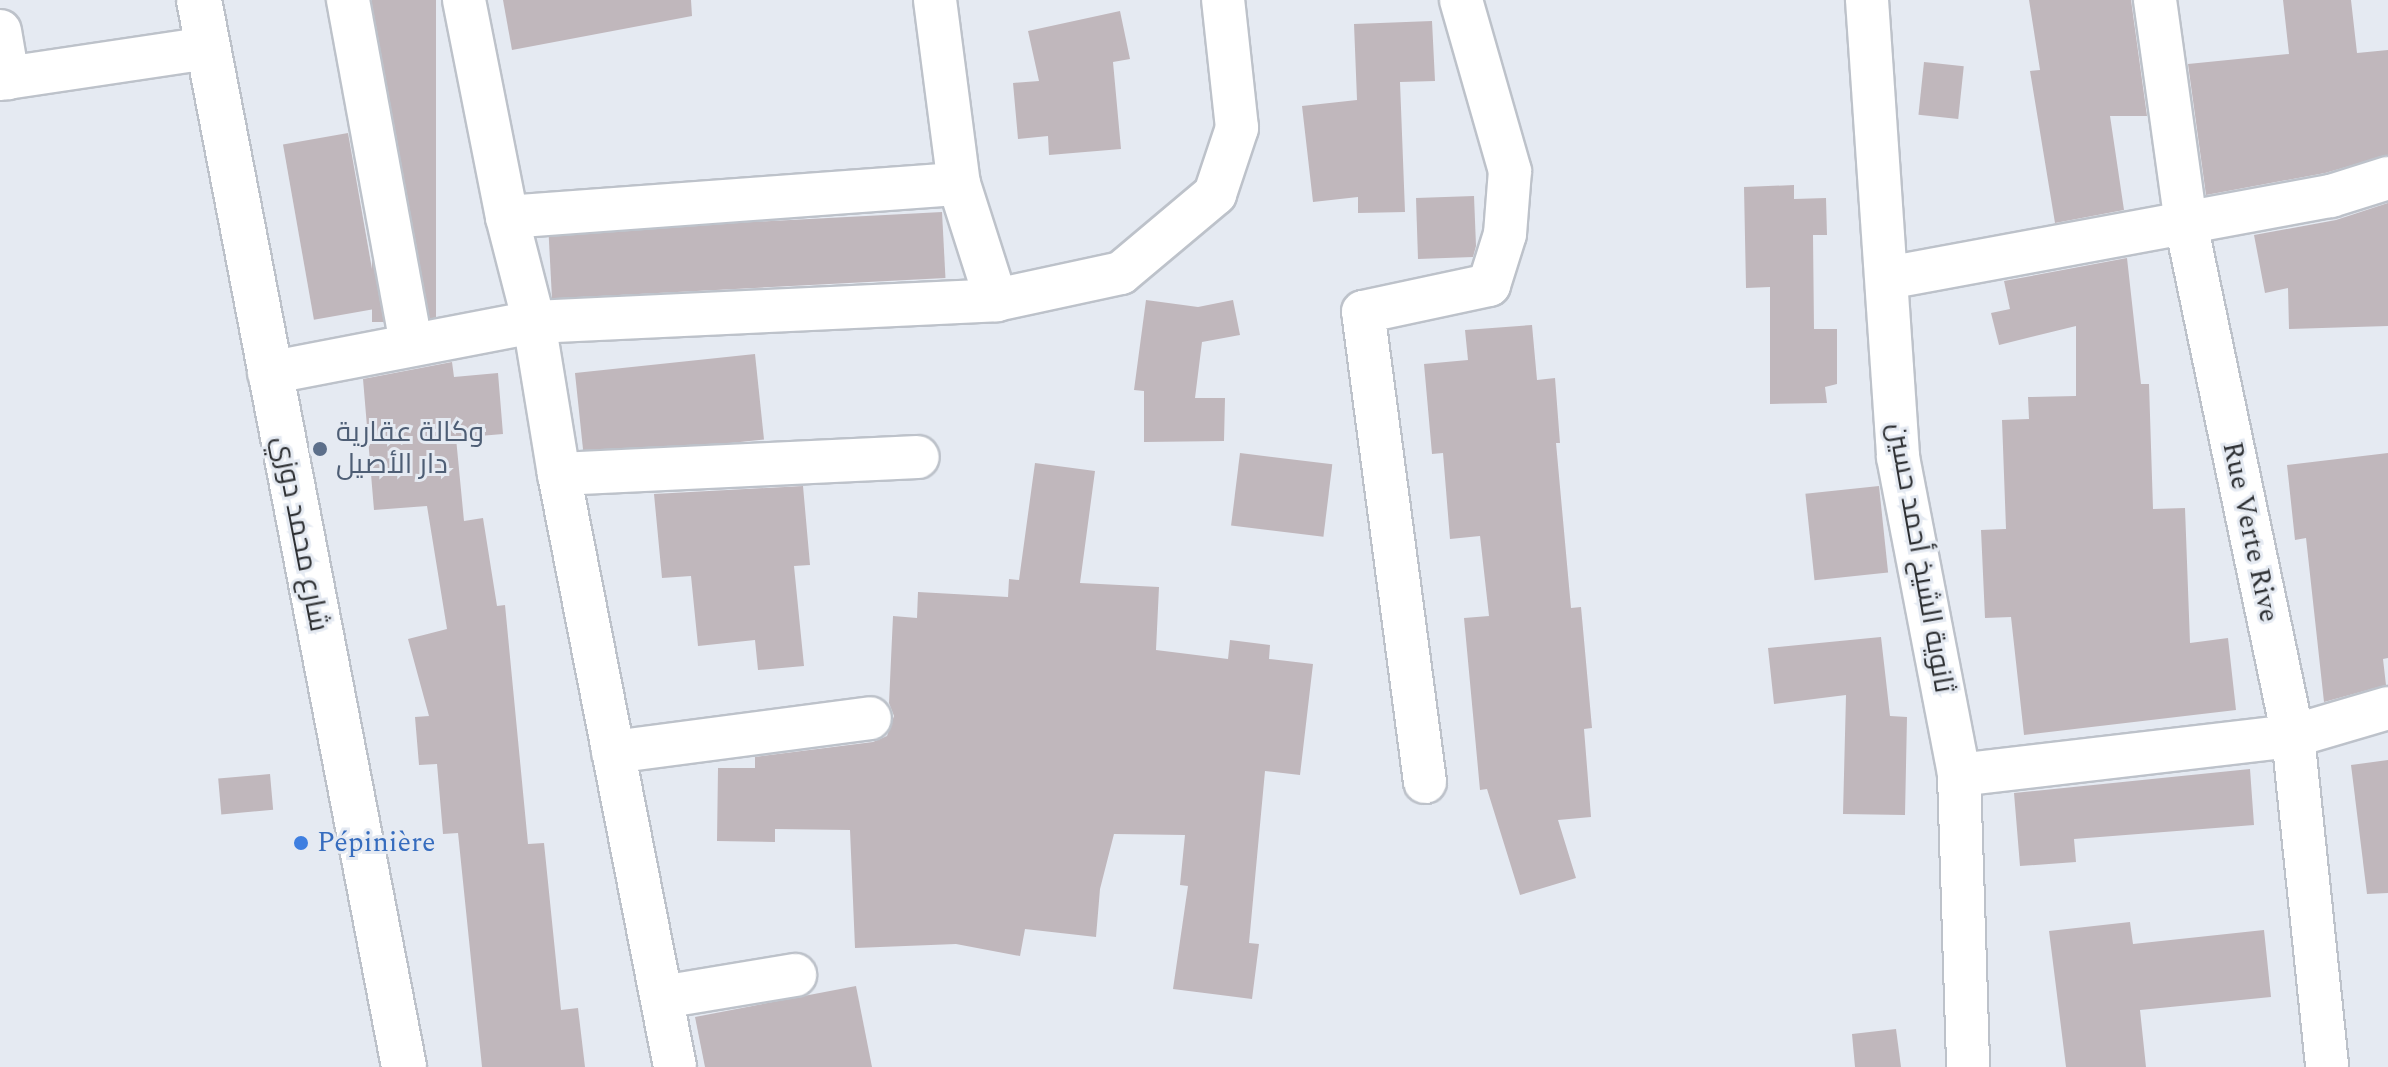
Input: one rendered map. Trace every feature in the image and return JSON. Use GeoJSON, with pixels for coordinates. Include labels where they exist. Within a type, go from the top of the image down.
{"type":"FeatureCollection","features":[{"type":"Feature","properties":{"kind":"street","name":"شارع محمد دوزي"},"geometry":{"type":"LineString","coordinates":[[199,0],[404,1067]]}},
{"type":"Feature","properties":{"kind":"street"},"geometry":{"type":"LineString","coordinates":[[348,0],[411,344]]}},
{"type":"Feature","properties":{"kind":"street"},"geometry":{"type":"LineString","coordinates":[[464,0],[507,217],[534,322],[559,474],[675,1067]]}},
{"type":"Feature","properties":{"kind":"street"},"geometry":{"type":"LineString","coordinates":[[935,0],[959,184],[996,300]]}},
{"type":"Feature","properties":{"kind":"street"},"geometry":{"type":"LineString","coordinates":[[269,373],[534,322],[996,300],[1121,273],[1215,194],[1237,128],[1223,0]]}},
{"type":"Feature","properties":{"kind":"street"},"geometry":{"type":"LineString","coordinates":[[1425,782],[1363,312],[1489,285],[1505,234],[1510,171],[1461,0]]}},
{"type":"Feature","properties":{"kind":"street","name":"ثانوية الشيخ أحمد حسين"},"geometry":{"type":"LineString","coordinates":[[1867,0],[1898,457],[1959,775],[1968,1067]]}},
{"type":"Feature","properties":{"kind":"street","name":"Rue Verte Rive"},"geometry":{"type":"LineString","coordinates":[[2155,0],[2186,224],[2293,736],[2327,1067]]}},
{"type":"Feature","properties":{"kind":"street"},"geometry":{"type":"LineString","coordinates":[[0,31],[4,78],[208,48]]}},
{"type":"Feature","properties":{"kind":"street"},"geometry":{"type":"LineString","coordinates":[[1887,278],[2331,196],[2388,178]]}},
{"type":"Feature","properties":{"kind":"street"},"geometry":{"type":"LineString","coordinates":[[507,217],[959,184]]}},
{"type":"Feature","properties":{"kind":"street"},"geometry":{"type":"LineString","coordinates":[[559,474],[918,457]]}},
{"type":"Feature","properties":{"kind":"street"},"geometry":{"type":"LineString","coordinates":[[1959,775],[2293,736],[2388,708]]}},
{"type":"Feature","properties":{"kind":"street"},"geometry":{"type":"LineString","coordinates":[[613,752],[870,718]]}},
{"type":"Feature","properties":{"kind":"street"},"geometry":{"type":"LineString","coordinates":[[662,997],[795,975]]}},
{"type":"Feature","properties":{"kind":"building"},"geometry":{"type":"Polygon","coordinates":[[[372,0],[436,0],[436,322],[372,322],[372,0]]]}},
{"type":"Feature","properties":{"kind":"building"},"geometry":{"type":"Polygon","coordinates":[[[503,0],[691,0],[692,16],[512,50],[503,0]]]}},
{"type":"Feature","properties":{"kind":"building"},"geometry":{"type":"Polygon","coordinates":[[[2029,0],[2131,0],[2147,116],[2110,116],[2124,210],[2055,223],[2030,71],[2040,70],[2029,0]]]}},
{"type":"Feature","properties":{"kind":"building"},"geometry":{"type":"Polygon","coordinates":[[[2283,0],[2351,0],[2357,53],[2388,50],[2388,155],[2325,173],[2206,195],[2188,64],[2289,54],[2283,0]]]}},
{"type":"Feature","properties":{"kind":"building"},"geometry":{"type":"Polygon","coordinates":[[[1120,11],[1130,59],[1113,62],[1121,149],[1049,155],[1048,136],[1018,139],[1013,83],[1039,81],[1028,31],[1120,11]]]}},
{"type":"Feature","properties":{"kind":"building"},"geometry":{"type":"Polygon","coordinates":[[[1432,21],[1435,81],[1400,82],[1405,212],[1358,213],[1358,197],[1313,202],[1302,106],[1357,100],[1354,24],[1432,21]]]}},
{"type":"Feature","properties":{"kind":"building"},"geometry":{"type":"Polygon","coordinates":[[[1924,62],[1964,66],[1958,119],[1918,115],[1924,62]]]}},
{"type":"Feature","properties":{"kind":"building"},"geometry":{"type":"Polygon","coordinates":[[[348,133],[379,308],[314,320],[283,144],[348,133]]]}},
{"type":"Feature","properties":{"kind":"building"},"geometry":{"type":"Polygon","coordinates":[[[1794,185],[1794,199],[1826,198],[1827,235],[1813,235],[1814,329],[1837,329],[1837,384],[1825,387],[1827,403],[1770,404],[1770,287],[1746,288],[1744,187],[1794,185]]]}},
{"type":"Feature","properties":{"kind":"building"},"geometry":{"type":"Polygon","coordinates":[[[1474,196],[1476,246],[1473,257],[1418,259],[1416,198],[1474,196]]]}},
{"type":"Feature","properties":{"kind":"building"},"geometry":{"type":"Polygon","coordinates":[[[2388,203],[2388,326],[2289,329],[2288,288],[2265,293],[2254,235],[2336,220],[2388,203]]]}},
{"type":"Feature","properties":{"kind":"building"},"geometry":{"type":"Polygon","coordinates":[[[942,212],[945,278],[552,299],[549,233],[942,212]]]}},
{"type":"Feature","properties":{"kind":"building"},"geometry":{"type":"Polygon","coordinates":[[[2127,258],[2141,384],[2149,384],[2153,509],[2185,508],[2190,643],[2228,638],[2236,710],[2024,735],[2011,617],[1985,618],[1981,530],[2006,529],[2002,420],[2029,419],[2028,397],[2076,396],[2076,326],[1999,345],[1991,313],[2010,309],[2004,281],[2127,258]]]}},
{"type":"Feature","properties":{"kind":"building"},"geometry":{"type":"Polygon","coordinates":[[[1146,300],[1198,307],[1233,300],[1240,335],[1202,342],[1195,398],[1225,398],[1224,441],[1144,442],[1144,391],[1134,390],[1146,300]]]}},
{"type":"Feature","properties":{"kind":"building"},"geometry":{"type":"Polygon","coordinates":[[[1532,325],[1537,380],[1555,378],[1560,443],[1556,443],[1571,608],[1581,607],[1592,728],[1584,729],[1591,817],[1558,820],[1576,878],[1520,895],[1487,789],[1480,790],[1464,618],[1489,616],[1480,536],[1450,539],[1443,453],[1432,454],[1424,364],[1468,360],[1465,330],[1532,325]]]}},
{"type":"Feature","properties":{"kind":"building"},"geometry":{"type":"Polygon","coordinates":[[[755,354],[764,440],[584,458],[575,373],[755,354]]]}},
{"type":"Feature","properties":{"kind":"building"},"geometry":{"type":"Polygon","coordinates":[[[452,362],[454,377],[498,373],[503,434],[456,438],[464,521],[483,518],[497,606],[505,605],[528,844],[544,843],[561,1010],[578,1008],[585,1067],[482,1067],[458,833],[443,834],[437,764],[419,765],[415,717],[429,716],[408,639],[447,629],[427,506],[374,510],[363,379],[452,362]]]}},
{"type":"Feature","properties":{"kind":"building"},"geometry":{"type":"Polygon","coordinates":[[[1240,453],[1332,464],[1323,537],[1231,525],[1240,453]]]}},
{"type":"Feature","properties":{"kind":"building"},"geometry":{"type":"Polygon","coordinates":[[[2388,453],[2388,658],[2383,659],[2386,685],[2324,702],[2306,538],[2295,540],[2287,465],[2388,453]]]}},
{"type":"Feature","properties":{"kind":"building"},"geometry":{"type":"Polygon","coordinates":[[[1035,463],[1095,471],[1080,583],[1159,587],[1156,650],[1228,659],[1230,640],[1270,645],[1269,659],[1313,664],[1300,775],[1265,771],[1249,943],[1259,944],[1252,999],[1173,989],[1188,886],[1180,885],[1185,835],[1114,834],[1100,889],[1096,937],[1025,929],[1020,956],[956,944],[855,948],[850,830],[775,829],[775,842],[717,841],[718,768],[755,768],[755,757],[873,742],[887,736],[894,716],[889,703],[893,616],[917,618],[918,592],[1008,597],[1009,579],[1019,580],[1035,463]]]}},
{"type":"Feature","properties":{"kind":"building"},"geometry":{"type":"Polygon","coordinates":[[[803,486],[810,565],[794,566],[804,666],[758,670],[755,640],[698,646],[691,576],[662,578],[654,494],[803,486]]]}},
{"type":"Feature","properties":{"kind":"building"},"geometry":{"type":"Polygon","coordinates":[[[1879,486],[1888,573],[1814,580],[1805,494],[1879,486]]]}},
{"type":"Feature","properties":{"kind":"building"},"geometry":{"type":"Polygon","coordinates":[[[1881,637],[1890,716],[1907,717],[1905,815],[1843,814],[1846,695],[1774,704],[1768,648],[1881,637]]]}},
{"type":"Feature","properties":{"kind":"building"},"geometry":{"type":"Polygon","coordinates":[[[2388,760],[2388,893],[2367,894],[2351,765],[2388,760]]]}},
{"type":"Feature","properties":{"kind":"building"},"geometry":{"type":"Polygon","coordinates":[[[2250,769],[2254,825],[2074,839],[2076,862],[2020,866],[2014,793],[2250,769]]]}},
{"type":"Feature","properties":{"kind":"building"},"geometry":{"type":"Polygon","coordinates":[[[270,774],[273,810],[221,814],[218,779],[270,774]]]}},
{"type":"Feature","properties":{"kind":"building"},"geometry":{"type":"Polygon","coordinates":[[[2130,922],[2133,944],[2264,930],[2271,997],[2140,1010],[2146,1067],[2066,1067],[2049,931],[2130,922]]]}},
{"type":"Feature","properties":{"kind":"building"},"geometry":{"type":"Polygon","coordinates":[[[856,986],[872,1067],[705,1067],[695,1017],[856,986]]]}},
{"type":"Feature","properties":{"kind":"building"},"geometry":{"type":"Polygon","coordinates":[[[1896,1029],[1901,1067],[1855,1067],[1852,1034],[1896,1029]]]}},
{"type":"Feature","properties":{"kind":"place","name":"وكالة عقارية دار الأصيل"},"geometry":{"type":"Point","coordinates":[320,449]}},
{"type":"Feature","properties":{"kind":"place","name":"Pépinière"},"geometry":{"type":"Point","coordinates":[301,843]}}]}
